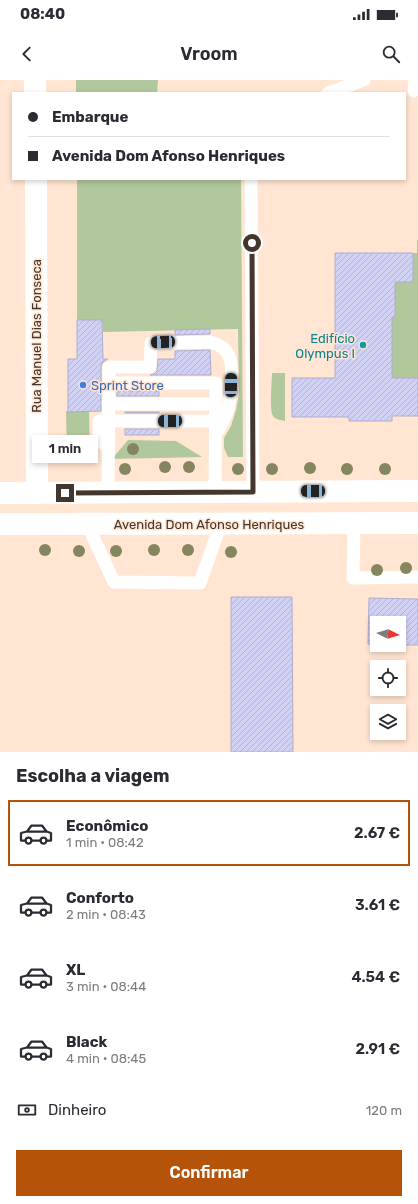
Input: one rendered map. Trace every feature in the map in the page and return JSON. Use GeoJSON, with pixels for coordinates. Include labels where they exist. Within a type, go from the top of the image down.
{"type":"FeatureCollection","features":[{"type":"Feature","properties":{"kind":"main road"},"geometry":{"type":"LineString","coordinates":[[35,80],[35,92]]}},
{"type":"Feature","properties":{"kind":"main road","name":"Rua Manuel Dias Fonseca"},"geometry":{"type":"LineString","coordinates":[[36,180],[37,493]]}},
{"type":"Feature","properties":{"kind":"main road"},"geometry":{"type":"LineString","coordinates":[[0,493],[418,491]]}},
{"type":"Feature","properties":{"kind":"main road","name":"Avenida Dom Afonso Henriques"},"geometry":{"type":"LineString","coordinates":[[0,524],[418,523]]}},
{"type":"Feature","properties":{"kind":"lane"},"geometry":{"type":"LineString","coordinates":[[331,92],[364,80]]}},
{"type":"Feature","properties":{"kind":"lane"},"geometry":{"type":"LineString","coordinates":[[251,180],[253,492]]}},
{"type":"Feature","properties":{"kind":"lane"},"geometry":{"type":"LineString","coordinates":[[108,493],[108,367],[150,367],[151,343],[210,342],[217,343],[224,348],[230,359],[230,397],[227,412],[216,437]]}},
{"type":"Feature","properties":{"kind":"lane"},"geometry":{"type":"LineString","coordinates":[[109,383],[216,383],[215,492]]}},
{"type":"Feature","properties":{"kind":"lane"},"geometry":{"type":"LineString","coordinates":[[108,404],[216,404]]}},
{"type":"Feature","properties":{"kind":"lane"},"geometry":{"type":"LineString","coordinates":[[108,422],[216,421]]}},
{"type":"Feature","properties":{"kind":"lane"},"geometry":{"type":"LineString","coordinates":[[354,523],[353,578],[418,577]]}},
{"type":"Feature","properties":{"kind":"lane"},"geometry":{"type":"LineString","coordinates":[[87,524],[114,582],[200,582],[221,524]]}},
{"type":"Feature","properties":{"kind":"green space"},"geometry":{"type":"Polygon","coordinates":[[[76,80],[158,80],[157,92],[76,92],[76,80]]]}},
{"type":"Feature","properties":{"kind":"green space"},"geometry":{"type":"Polygon","coordinates":[[[77,180],[241,180],[243,457],[228,457],[224,448],[224,438],[231,426],[239,394],[238,329],[103,332],[102,320],[77,320],[77,180]]]}},
{"type":"Feature","properties":{"kind":"green space"},"geometry":{"type":"Polygon","coordinates":[[[417,240],[418,378],[392,378],[392,317],[395,317],[395,282],[413,281],[413,253],[417,253],[417,240]]]}},
{"type":"Feature","properties":{"kind":"green space"},"geometry":{"type":"Polygon","coordinates":[[[272,373],[285,373],[285,421],[279,420],[273,416],[271,402],[272,373]]]}},
{"type":"Feature","properties":{"kind":"green space"},"geometry":{"type":"Polygon","coordinates":[[[66,411],[89,411],[90,459],[67,460],[66,411]]]}},
{"type":"Feature","properties":{"kind":"green space"},"geometry":{"type":"Polygon","coordinates":[[[128,440],[176,441],[202,457],[112,459],[128,440]]]}},
{"type":"Feature","properties":{"kind":"building","name":"Edifício Olympus I"},"geometry":{"type":"Polygon","coordinates":[[[335,253],[413,253],[413,282],[395,282],[395,317],[392,317],[392,378],[418,378],[418,416],[392,416],[392,421],[349,421],[349,417],[292,417],[292,378],[335,378],[335,253]]]}},
{"type":"Feature","properties":{"kind":"building"},"geometry":{"type":"Polygon","coordinates":[[[77,320],[102,320],[103,359],[108,359],[102,363],[101,367],[101,411],[68,412],[68,359],[77,359],[77,320]]]}},
{"type":"Feature","properties":{"kind":"building"},"geometry":{"type":"Polygon","coordinates":[[[210,329],[210,334],[175,335],[175,330],[210,329]]]}},
{"type":"Feature","properties":{"kind":"building"},"geometry":{"type":"Polygon","coordinates":[[[210,350],[211,375],[150,375],[157,371],[158,359],[175,359],[175,351],[210,350]]]}},
{"type":"Feature","properties":{"kind":"building"},"geometry":{"type":"Polygon","coordinates":[[[117,391],[159,391],[159,396],[117,396],[117,391]]]}},
{"type":"Feature","properties":{"kind":"building"},"geometry":{"type":"Polygon","coordinates":[[[159,412],[159,413],[125,413],[159,412]]]}},
{"type":"Feature","properties":{"kind":"building"},"geometry":{"type":"Polygon","coordinates":[[[125,429],[159,429],[159,435],[125,435],[125,429]]]}},
{"type":"Feature","properties":{"kind":"building"},"geometry":{"type":"Polygon","coordinates":[[[231,597],[292,597],[293,752],[231,752],[231,597]]]}},
{"type":"Feature","properties":{"kind":"building"},"geometry":{"type":"Polygon","coordinates":[[[369,598],[418,599],[418,645],[406,645],[406,616],[370,616],[370,644],[368,644],[369,598]]]}},
{"type":"Feature","properties":{"kind":"place","name":"Edifício Olympus I"},"geometry":{"type":"Point","coordinates":[363,345]}},
{"type":"Feature","properties":{"kind":"place","name":"Sprint Store"},"geometry":{"type":"Point","coordinates":[83,385]}},
{"type":"Feature","properties":{"kind":"route"},"geometry":{"type":"LineString","coordinates":[[65,493],[253,492],[252,243]]}}]}
